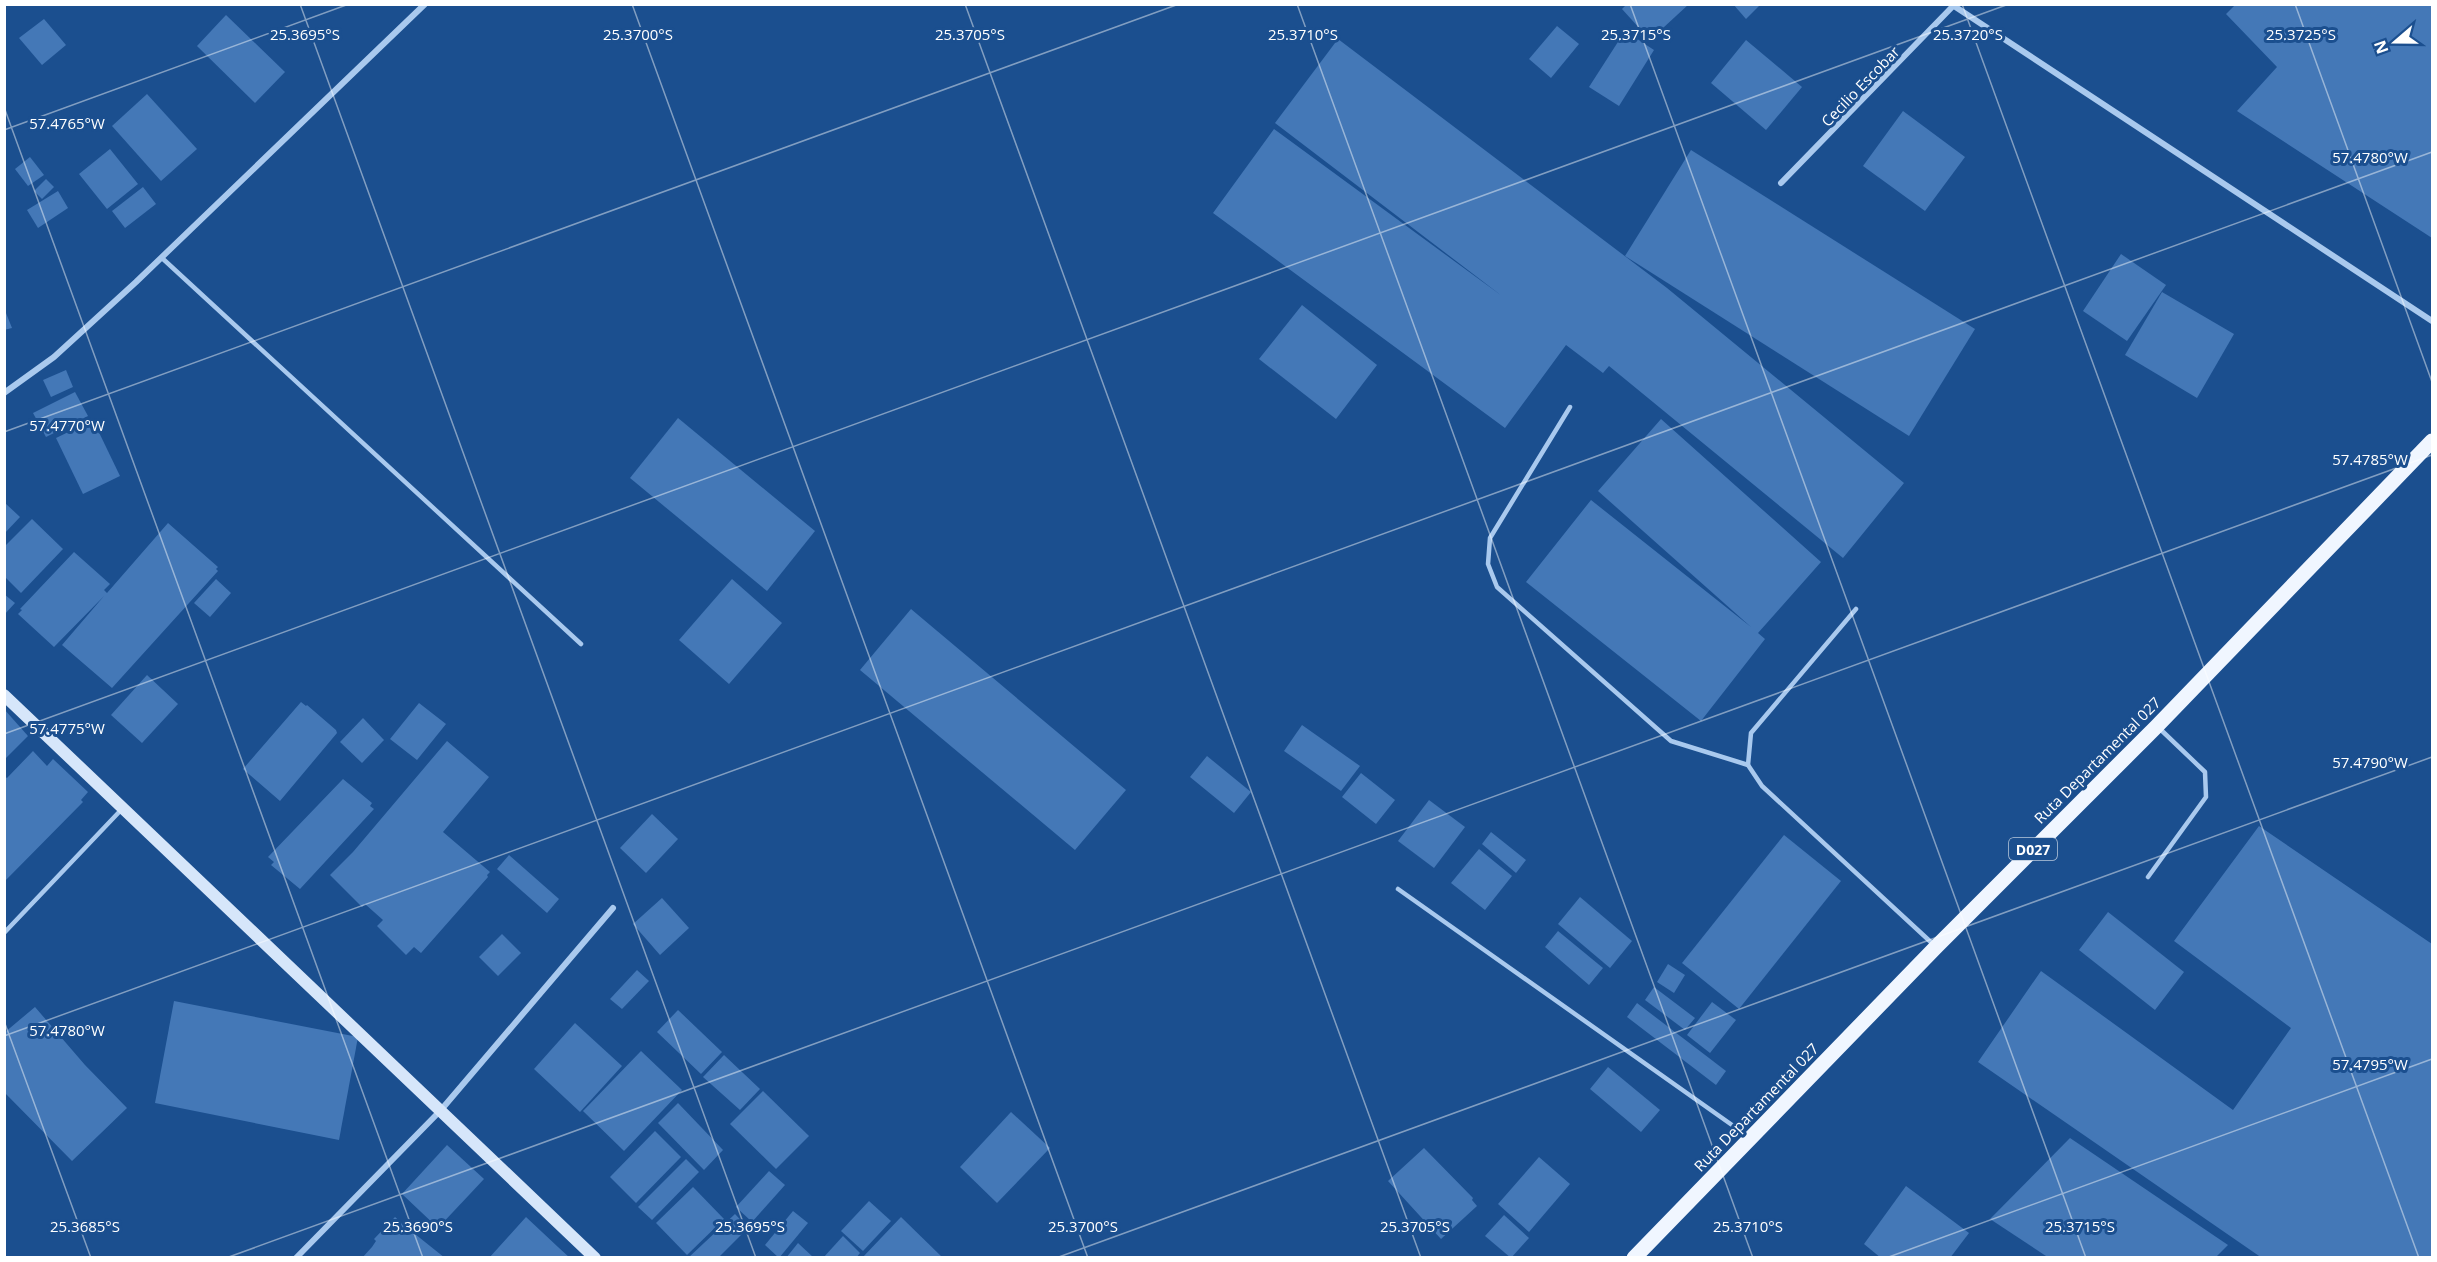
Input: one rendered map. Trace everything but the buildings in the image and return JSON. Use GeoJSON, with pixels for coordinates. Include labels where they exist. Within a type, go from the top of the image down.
{"type":"FeatureCollection","features":[{"type":"Feature","properties":{"kind":"main road","name":"Ruta Departamental 027"},"geometry":{"type":"LineString","coordinates":[[1635,1257],[1936,946],[2157,726],[2433,441]]}},
{"type":"Feature","properties":{"kind":"street"},"geometry":{"type":"LineString","coordinates":[[4,393],[54,357],[162,258],[425,4]]}},
{"type":"Feature","properties":{"kind":"street"},"geometry":{"type":"LineString","coordinates":[[1953,5],[2433,321]]}},
{"type":"Feature","properties":{"kind":"street","name":"Cecilio Escobar"},"geometry":{"type":"LineString","coordinates":[[1781,183],[1953,5]]}},
{"type":"Feature","properties":{"kind":"street"},"geometry":{"type":"LineString","coordinates":[[4,695],[595,1257]]}},
{"type":"Feature","properties":{"kind":"street"},"geometry":{"type":"LineString","coordinates":[[296,1257],[441,1110],[613,908]]}},
{"type":"Feature","properties":{"kind":"lane"},"geometry":{"type":"LineString","coordinates":[[162,258],[581,644]]}},
{"type":"Feature","properties":{"kind":"lane"},"geometry":{"type":"LineString","coordinates":[[1570,407],[1490,538],[1488,564],[1497,587],[1671,741],[1748,765],[1762,786],[1885,902],[1936,946]]}},
{"type":"Feature","properties":{"kind":"lane"},"geometry":{"type":"LineString","coordinates":[[1748,765],[1751,733],[1856,609]]}},
{"type":"Feature","properties":{"kind":"lane"},"geometry":{"type":"LineString","coordinates":[[2148,877],[2206,797],[2205,772],[2157,726]]}},
{"type":"Feature","properties":{"kind":"lane"},"geometry":{"type":"LineString","coordinates":[[4,933],[123,808]]}},
{"type":"Feature","properties":{"kind":"lane"},"geometry":{"type":"LineString","coordinates":[[1398,889],[1751,1139]]}}]}
